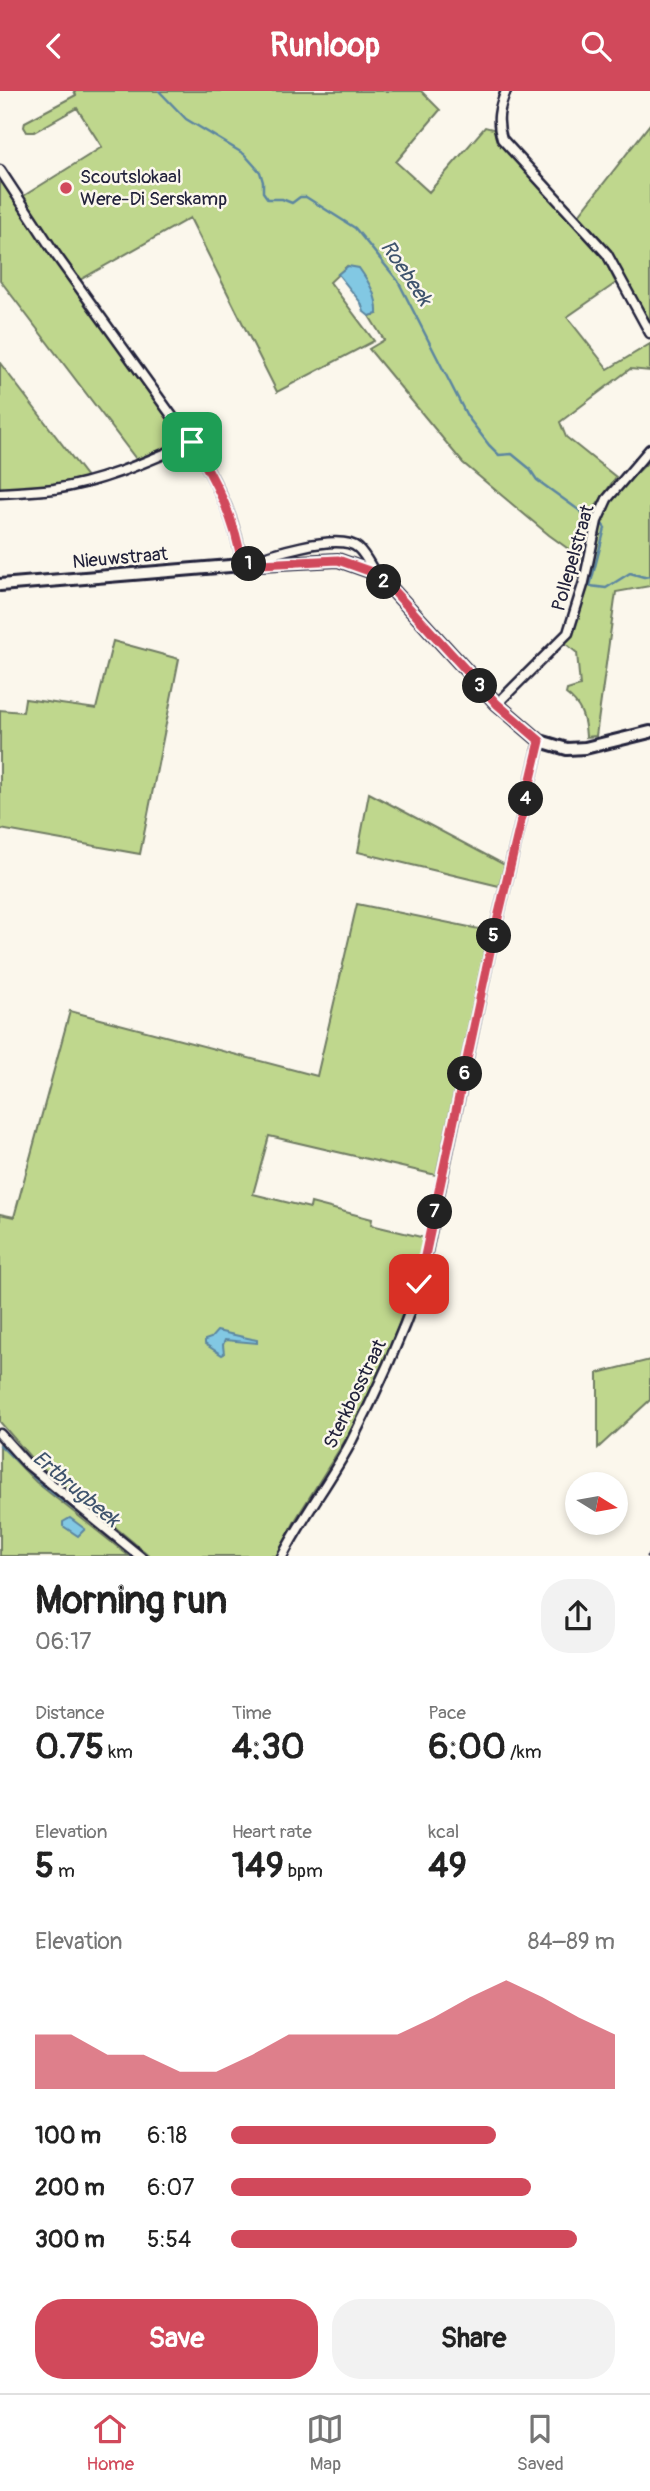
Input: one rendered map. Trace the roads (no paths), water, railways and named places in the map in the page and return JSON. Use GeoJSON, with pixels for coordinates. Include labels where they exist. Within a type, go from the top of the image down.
{"type":"FeatureCollection","features":[{"type":"Feature","properties":{"kind":"street"},"geometry":{"type":"LineString","coordinates":[[506,91],[499,107],[498,128],[502,139],[607,254],[650,333]]}},
{"type":"Feature","properties":{"kind":"street"},"geometry":{"type":"LineString","coordinates":[[0,170],[56,255],[192,442],[225,504],[240,549],[242,565]]}},
{"type":"Feature","properties":{"kind":"street"},"geometry":{"type":"LineString","coordinates":[[0,493],[56,489],[138,466],[192,442]]}},
{"type":"Feature","properties":{"kind":"street","name":"Pollepelstraat"},"geometry":{"type":"LineString","coordinates":[[497,704],[568,633],[584,582],[597,521],[607,499],[650,449]]}},
{"type":"Feature","properties":{"kind":"street","name":"Nieuwstraat"},"geometry":{"type":"LineString","coordinates":[[242,565],[320,542],[350,544],[358,548],[378,578]]}},
{"type":"Feature","properties":{"kind":"street","name":"Nieuwstraat"},"geometry":{"type":"LineString","coordinates":[[0,585],[338,560],[369,571],[390,587],[497,704],[540,741]]}},
{"type":"Feature","properties":{"kind":"street"},"geometry":{"type":"LineString","coordinates":[[540,741],[567,749],[584,748],[650,732]]}},
{"type":"Feature","properties":{"kind":"street","name":"Sterkbosstraat"},"geometry":{"type":"LineString","coordinates":[[282,1556],[348,1448],[391,1359],[419,1284],[491,947],[540,741]]}},
{"type":"Feature","properties":{"kind":"street"},"geometry":{"type":"LineString","coordinates":[[0,1434],[27,1464],[141,1556]]}},
{"type":"Feature","properties":{"kind":"water"},"geometry":{"type":"Polygon","coordinates":[[[348,266],[359,268],[366,279],[374,296],[377,314],[369,316],[364,312],[361,303],[338,274],[348,266]]]}},
{"type":"Feature","properties":{"kind":"water"},"geometry":{"type":"Polygon","coordinates":[[[217,1331],[257,1340],[257,1343],[225,1340],[222,1355],[205,1344],[205,1340],[217,1331]]]}},
{"type":"Feature","properties":{"kind":"water"},"geometry":{"type":"Polygon","coordinates":[[[70,1518],[85,1529],[78,1536],[63,1526],[63,1522],[70,1518]]]}},
{"type":"Feature","properties":{"kind":"waterway","name":"Roebeek"},"geometry":{"type":"LineString","coordinates":[[159,91],[186,119],[244,154],[260,172],[263,192],[268,199],[282,199],[292,203],[300,197],[306,197],[355,228],[398,281],[467,416],[489,445],[499,455],[512,454],[529,468],[537,480],[594,521]]}},
{"type":"Feature","properties":{"kind":"waterway","name":"Roebeek"},"geometry":{"type":"LineString","coordinates":[[602,524],[605,528],[590,586],[606,588],[630,573],[650,576]]}},
{"type":"Feature","properties":{"kind":"waterway","name":"Ertbrugbeek"},"geometry":{"type":"LineString","coordinates":[[0,1445],[43,1486],[96,1526]]}},
{"type":"Feature","properties":{"kind":"waterway","name":"Ertbrugbeek"},"geometry":{"type":"LineString","coordinates":[[102,1530],[132,1556]]}},
{"type":"Feature","properties":{"kind":"place","name":"Scoutslokaal Were-Di Serskamp"},"geometry":{"type":"Point","coordinates":[66,188]}}]}
